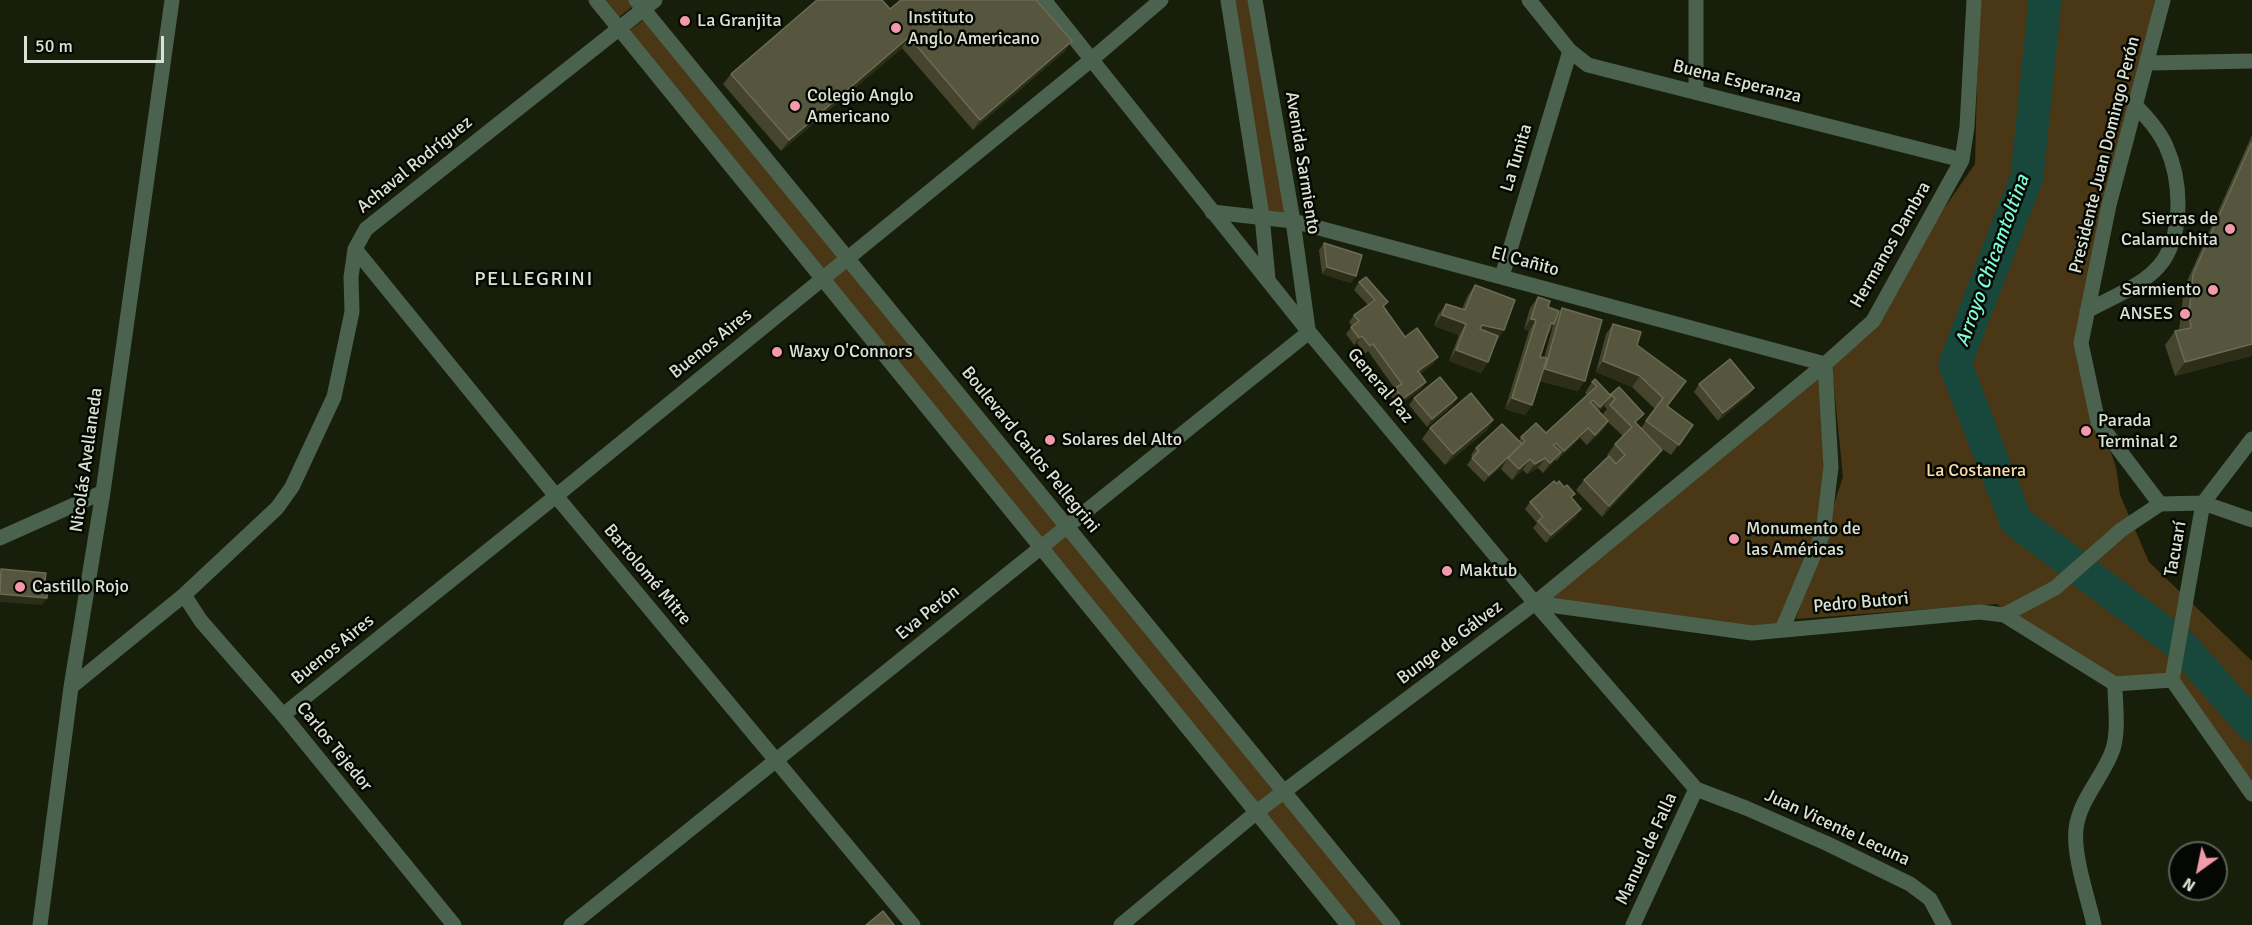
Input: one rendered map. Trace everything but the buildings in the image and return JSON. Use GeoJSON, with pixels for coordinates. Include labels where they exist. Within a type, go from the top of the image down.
{"type":"FeatureCollection","features":[{"type":"Feature","properties":{"kind":"street","name":"Nicolás Avellaneda"},"geometry":{"type":"LineString","coordinates":[[40,925],[70,687],[103,492],[172,0]]}},
{"type":"Feature","properties":{"kind":"street"},"geometry":{"type":"LineString","coordinates":[[596,0],[1258,811],[1348,925]]}},
{"type":"Feature","properties":{"kind":"street","name":"General Paz"},"geometry":{"type":"LineString","coordinates":[[1044,0],[1309,332],[1535,603],[1696,789]]}},
{"type":"Feature","properties":{"kind":"street","name":"Buenos Aires"},"geometry":{"type":"LineString","coordinates":[[283,715],[556,496],[1091,60],[1161,0]]}},
{"type":"Feature","properties":{"kind":"street"},"geometry":{"type":"LineString","coordinates":[[1228,0],[1262,216],[1268,279]]}},
{"type":"Feature","properties":{"kind":"street","name":"Avenida Sarmiento"},"geometry":{"type":"LineString","coordinates":[[1255,0],[1293,221],[1309,332]]}},
{"type":"Feature","properties":{"kind":"street","name":"Buena Esperanza"},"geometry":{"type":"LineString","coordinates":[[1529,0],[1570,51],[1588,65],[1962,160]]}},
{"type":"Feature","properties":{"kind":"street"},"geometry":{"type":"LineString","coordinates":[[1696,0],[1696,92]]}},
{"type":"Feature","properties":{"kind":"street","name":"Hermanos Dambra"},"geometry":{"type":"LineString","coordinates":[[1825,364],[1873,321],[1962,160],[1967,126],[1974,0]]}},
{"type":"Feature","properties":{"kind":"street","name":"Presidente Juan Domingo Perón"},"geometry":{"type":"LineString","coordinates":[[2160,504],[2098,422],[2081,344],[2109,205],[2163,0]]}},
{"type":"Feature","properties":{"kind":"street","name":"Achaval Rodríguez"},"geometry":{"type":"LineString","coordinates":[[70,687],[184,595],[277,508],[292,487],[334,397],[352,312],[351,277],[355,249],[366,229],[618,29],[645,3]]}},
{"type":"Feature","properties":{"kind":"street","name":"Boulevard Carlos Pellegrini"},"geometry":{"type":"LineString","coordinates":[[645,3],[847,257],[1393,925]]}},
{"type":"Feature","properties":{"kind":"street","name":"La Tunita"},"geometry":{"type":"LineString","coordinates":[[1502,276],[1570,51]]}},
{"type":"Feature","properties":{"kind":"street"},"geometry":{"type":"LineString","coordinates":[[2148,63],[2252,61]]}},
{"type":"Feature","properties":{"kind":"street"},"geometry":{"type":"LineString","coordinates":[[2087,311],[2146,277],[2163,261],[2174,235],[2178,206],[2172,166],[2162,139],[2152,123],[2136,106]]}},
{"type":"Feature","properties":{"kind":"street","name":"El Cañito"},"geometry":{"type":"LineString","coordinates":[[1212,212],[1293,221],[1825,364]]}},
{"type":"Feature","properties":{"kind":"street","name":"Bartolomé Mitre"},"geometry":{"type":"LineString","coordinates":[[355,249],[556,496],[913,925]]}},
{"type":"Feature","properties":{"kind":"street","name":"Eva Perón"},"geometry":{"type":"LineString","coordinates":[[571,925],[777,762],[1041,546],[1309,332]]}},
{"type":"Feature","properties":{"kind":"street"},"geometry":{"type":"LineString","coordinates":[[1782,630],[1823,533],[1831,467],[1825,364]]}},
{"type":"Feature","properties":{"kind":"street","name":"Bunge de Gálvez"},"geometry":{"type":"LineString","coordinates":[[1121,925],[1258,811],[1535,603],[1825,364]]}},
{"type":"Feature","properties":{"kind":"street","name":"Tacuarí"},"geometry":{"type":"LineString","coordinates":[[2172,680],[2204,503],[2252,439]]}},
{"type":"Feature","properties":{"kind":"street"},"geometry":{"type":"LineString","coordinates":[[0,538],[103,492]]}},
{"type":"Feature","properties":{"kind":"street"},"geometry":{"type":"LineString","coordinates":[[2004,615],[2055,588],[2121,530],[2160,504],[2204,503],[2252,520]]}},
{"type":"Feature","properties":{"kind":"street","name":"Carlos Tejedor"},"geometry":{"type":"LineString","coordinates":[[184,595],[201,621],[283,715],[454,925]]}},
{"type":"Feature","properties":{"kind":"street","name":"Pedro Butori"},"geometry":{"type":"LineString","coordinates":[[1535,603],[1752,633],[1980,612],[2004,615],[2115,684]]}},
{"type":"Feature","properties":{"kind":"street"},"geometry":{"type":"LineString","coordinates":[[2094,925],[2077,847],[2076,830],[2082,809],[2112,750],[2116,729],[2115,684],[2172,680],[2252,794]]}},
{"type":"Feature","properties":{"kind":"street","name":"Manuel de Falla"},"geometry":{"type":"LineString","coordinates":[[1633,925],[1696,789]]}},
{"type":"Feature","properties":{"kind":"street","name":"Juan Vicente Lecuna"},"geometry":{"type":"LineString","coordinates":[[1696,789],[1828,844],[1910,884],[1930,899],[1944,925]]}},
{"type":"Feature","properties":{"kind":"green space"},"geometry":{"type":"Polygon","coordinates":[[[606,0],[633,0],[636,4],[619,17],[606,0]]]}},
{"type":"Feature","properties":{"kind":"green space"},"geometry":{"type":"Polygon","coordinates":[[[1228,0],[1255,0],[1293,221],[1262,216],[1228,0]]]}},
{"type":"Feature","properties":{"kind":"green space","name":"La Costanera"},"geometry":{"type":"Polygon","coordinates":[[[1979,0],[2155,0],[2077,355],[2116,467],[2120,495],[2149,562],[2252,661],[2252,797],[2172,680],[2116,682],[2047,640],[1997,604],[1796,619],[1843,477],[1832,368],[1975,164],[1979,0]]]}},
{"type":"Feature","properties":{"kind":"green space"},"geometry":{"type":"Polygon","coordinates":[[[646,18],[847,257],[821,275],[625,34],[646,18]]]}},
{"type":"Feature","properties":{"kind":"green space"},"geometry":{"type":"Polygon","coordinates":[[[849,258],[1393,925],[1351,925],[823,277],[849,258]]]}},
{"type":"Feature","properties":{"kind":"green space"},"geometry":{"type":"Polygon","coordinates":[[[1825,364],[1823,533],[1782,630],[1535,603],[1825,364]]]}},
{"type":"Feature","properties":{"kind":"waterway","name":"Arroyo Chicamtoltina"},"geometry":{"type":"LineString","coordinates":[[2045,0],[2027,177],[1955,364],[2016,521],[2182,646],[2252,725]]}},
{"type":"Feature","properties":{"kind":"place","name":"La Granjita"},"geometry":{"type":"Point","coordinates":[685,21]}},
{"type":"Feature","properties":{"kind":"place","name":"Instituto Anglo Americano"},"geometry":{"type":"Point","coordinates":[896,28]}},
{"type":"Feature","properties":{"kind":"place","name":"Colegio Anglo Americano"},"geometry":{"type":"Point","coordinates":[795,106]}},
{"type":"Feature","properties":{"kind":"place","name":"Sierras de Calamuchita"},"geometry":{"type":"Point","coordinates":[2230,229]}},
{"type":"Feature","properties":{"kind":"place","name":"Sarmiento"},"geometry":{"type":"Point","coordinates":[2213,290]}},
{"type":"Feature","properties":{"kind":"place","name":"ANSES"},"geometry":{"type":"Point","coordinates":[2185,314]}},
{"type":"Feature","properties":{"kind":"place","name":"Waxy O'Connors"},"geometry":{"type":"Point","coordinates":[777,352]}},
{"type":"Feature","properties":{"kind":"place","name":"Parada Terminal 2"},"geometry":{"type":"Point","coordinates":[2086,431]}},
{"type":"Feature","properties":{"kind":"place","name":"Solares del Alto"},"geometry":{"type":"Point","coordinates":[1050,440]}},
{"type":"Feature","properties":{"kind":"place","name":"Monumento de las Américas"},"geometry":{"type":"Point","coordinates":[1734,539]}},
{"type":"Feature","properties":{"kind":"place","name":"Maktub"},"geometry":{"type":"Point","coordinates":[1447,571]}},
{"type":"Feature","properties":{"kind":"place","name":"Castillo Rojo"},"geometry":{"type":"Point","coordinates":[20,587]}},
{"type":"Feature","properties":{"kind":"district","name":"PELLEGRINI"},"geometry":{"type":"Point","coordinates":[534,280]}}]}
